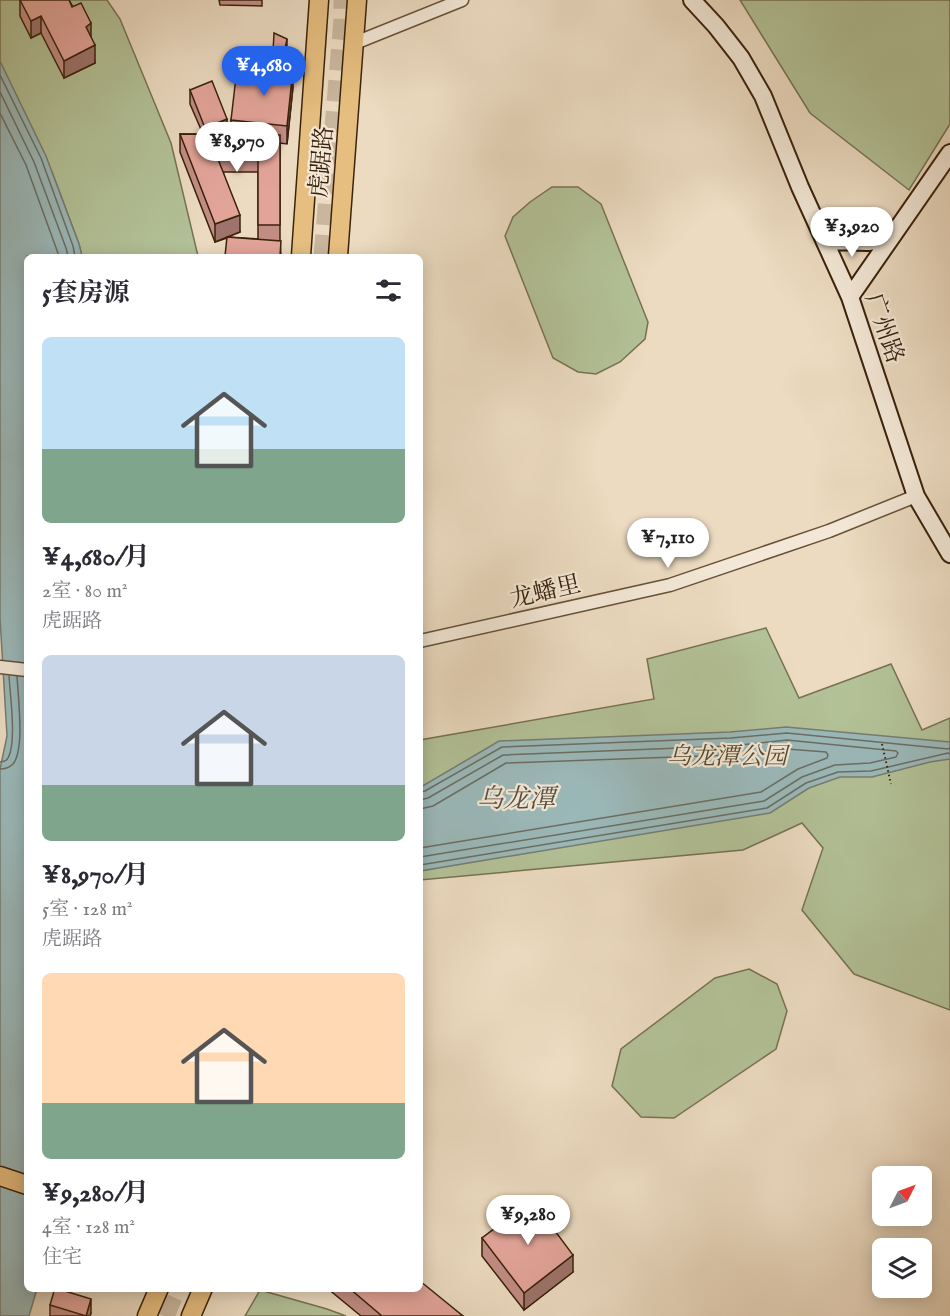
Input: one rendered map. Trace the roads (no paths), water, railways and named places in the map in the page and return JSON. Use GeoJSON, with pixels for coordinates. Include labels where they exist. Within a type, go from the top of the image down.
{"type":"FeatureCollection","features":[{"type":"Feature","properties":{"kind":"main road","name":"虎踞路"},"geometry":{"type":"LineString","coordinates":[[301,254],[319,0]]}},
{"type":"Feature","properties":{"kind":"main road","name":"虎踞路"},"geometry":{"type":"LineString","coordinates":[[338,254],[357,0]]}},
{"type":"Feature","properties":{"kind":"main road","name":"广州路"},"geometry":{"type":"LineString","coordinates":[[692,0],[741,58],[763,96],[800,187],[850,297],[916,496],[950,554]]}},
{"type":"Feature","properties":{"kind":"main road"},"geometry":{"type":"LineString","coordinates":[[850,297],[950,153]]}},
{"type":"Feature","properties":{"kind":"main road"},"geometry":{"type":"LineString","coordinates":[[825,241],[868,242],[891,238]]}},
{"type":"Feature","properties":{"kind":"main road"},"geometry":{"type":"LineString","coordinates":[[0,1176],[24,1184]]}},
{"type":"Feature","properties":{"kind":"main road"},"geometry":{"type":"LineString","coordinates":[[147,1316],[157,1292]]}},
{"type":"Feature","properties":{"kind":"main road"},"geometry":{"type":"LineString","coordinates":[[191,1316],[201,1292]]}},
{"type":"Feature","properties":{"kind":"street"},"geometry":{"type":"LineString","coordinates":[[355,44],[462,0]]}},
{"type":"Feature","properties":{"kind":"street","name":"龙蟠里"},"geometry":{"type":"LineString","coordinates":[[423,640],[670,585],[829,531],[916,496]]}},
{"type":"Feature","properties":{"kind":"street"},"geometry":{"type":"LineString","coordinates":[[0,667],[24,670]]}},
{"type":"Feature","properties":{"kind":"water"},"geometry":{"type":"Polygon","coordinates":[[[0,61],[46,156],[82,254],[24,254],[24,1292],[36,1292],[29,1316],[0,1316],[0,769],[7,736],[0,618],[0,61]]]}},
{"type":"Feature","properties":{"kind":"water","name":"乌龙潭"},"geometry":{"type":"Polygon","coordinates":[[[786,727],[950,742],[950,759],[872,777],[840,777],[809,788],[770,813],[423,871],[423,786],[499,741],[730,732],[786,727]]]}},
{"type":"Feature","properties":{"kind":"tunnel"},"geometry":{"type":"LineString","coordinates":[[324,254],[344,0]]}},
{"type":"Feature","properties":{"kind":"tunnel"},"geometry":{"type":"LineString","coordinates":[[164,1316],[174,1292]]}},
{"type":"Feature","properties":{"kind":"park label","name":"乌龙潭公园"},"geometry":{"type":"Point","coordinates":[727,756]}}]}
